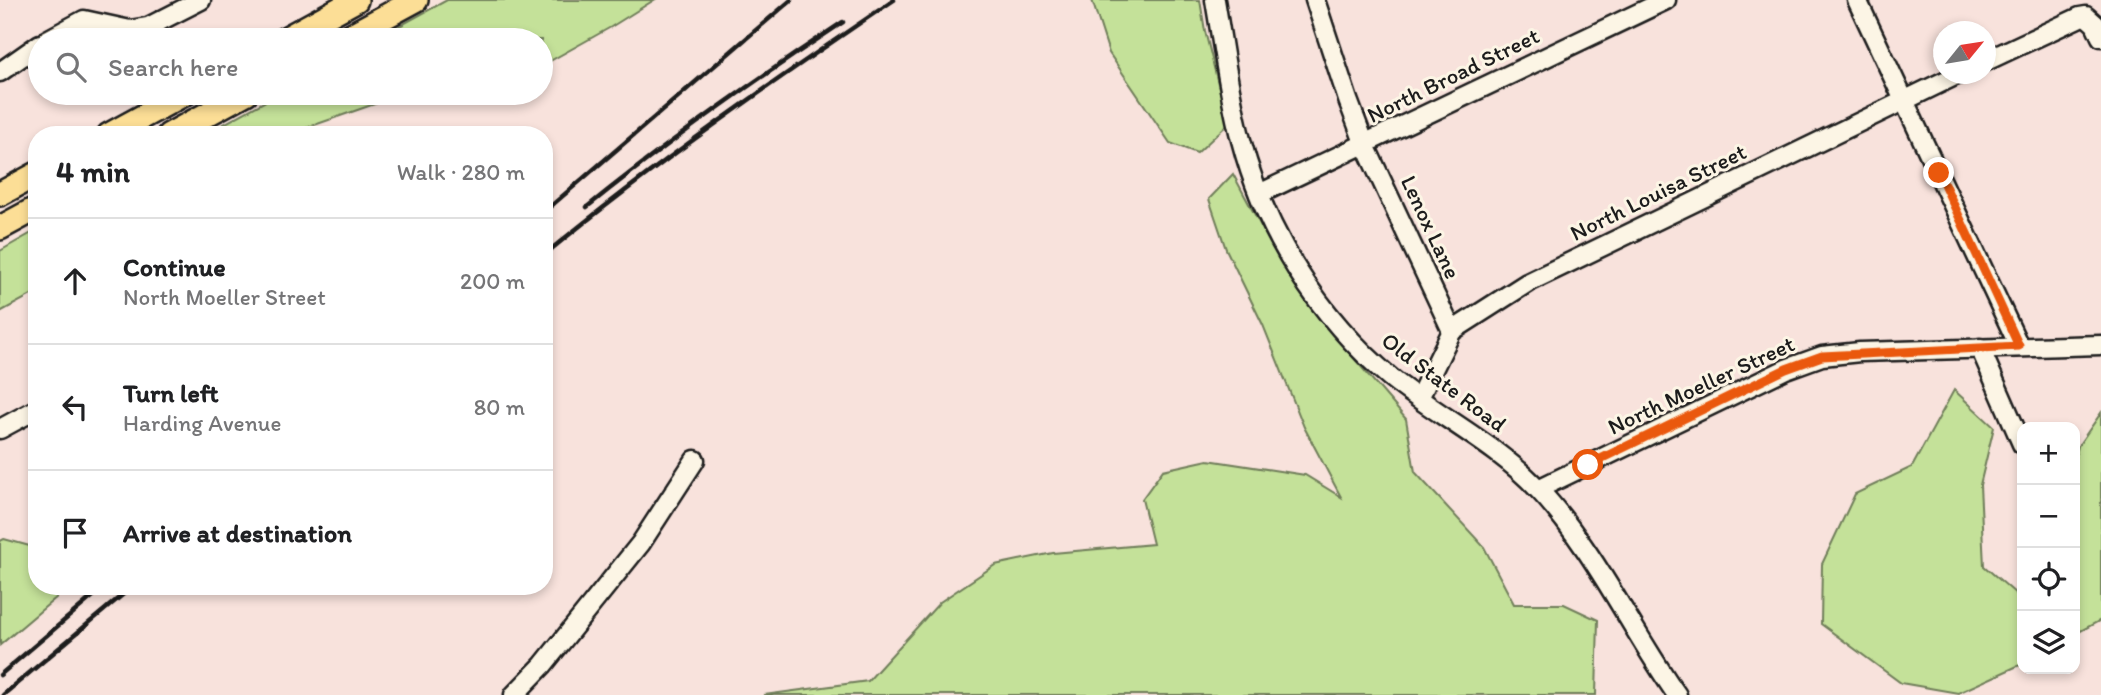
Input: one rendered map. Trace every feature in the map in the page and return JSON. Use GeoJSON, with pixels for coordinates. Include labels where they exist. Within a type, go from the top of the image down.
{"type":"FeatureCollection","features":[{"type":"Feature","properties":{"kind":"main road"},"geometry":{"type":"LineString","coordinates":[[305,28],[356,0]]}},
{"type":"Feature","properties":{"kind":"main road"},"geometry":{"type":"LineString","coordinates":[[364,28],[416,0]]}},
{"type":"Feature","properties":{"kind":"main road"},"geometry":{"type":"LineString","coordinates":[[126,126],[164,105]]}},
{"type":"Feature","properties":{"kind":"main road"},"geometry":{"type":"LineString","coordinates":[[186,126],[224,105]]}},
{"type":"Feature","properties":{"kind":"main road"},"geometry":{"type":"LineString","coordinates":[[0,194],[28,179]]}},
{"type":"Feature","properties":{"kind":"main road"},"geometry":{"type":"LineString","coordinates":[[0,228],[28,213]]}},
{"type":"Feature","properties":{"kind":"street"},"geometry":{"type":"LineString","coordinates":[[142,28],[201,0]]}},
{"type":"Feature","properties":{"kind":"street","name":"Old State Road"},"geometry":{"type":"LineString","coordinates":[[1215,0],[1241,139],[1259,194],[1290,259],[1315,297],[1364,353],[1419,398],[1505,458],[1538,489],[1586,550],[1677,695]]}},
{"type":"Feature","properties":{"kind":"street","name":"Lenox Lane"},"geometry":{"type":"LineString","coordinates":[[1315,0],[1365,145],[1452,331]]}},
{"type":"Feature","properties":{"kind":"street","name":"North Broad Street"},"geometry":{"type":"LineString","coordinates":[[1259,194],[1365,145],[1632,8],[1667,0]]}},
{"type":"Feature","properties":{"kind":"street"},"geometry":{"type":"LineString","coordinates":[[1857,0],[2019,346]]}},
{"type":"Feature","properties":{"kind":"street"},"geometry":{"type":"LineString","coordinates":[[1996,56],[2080,17],[2089,18],[2101,37]]}},
{"type":"Feature","properties":{"kind":"street"},"geometry":{"type":"LineString","coordinates":[[69,28],[84,20],[121,28]]}},
{"type":"Feature","properties":{"kind":"street"},"geometry":{"type":"LineString","coordinates":[[0,72],[28,52]]}},
{"type":"Feature","properties":{"kind":"street","name":"North Louisa Street"},"geometry":{"type":"LineString","coordinates":[[1452,331],[1527,283],[1937,84]]}},
{"type":"Feature","properties":{"kind":"street"},"geometry":{"type":"LineString","coordinates":[[1419,398],[1452,331]]}},
{"type":"Feature","properties":{"kind":"street","name":"North Moeller Street"},"geometry":{"type":"LineString","coordinates":[[1538,489],[1786,369],[1822,356],[2019,346],[2101,345]]}},
{"type":"Feature","properties":{"kind":"street"},"geometry":{"type":"LineString","coordinates":[[1980,348],[2017,433]]}},
{"type":"Feature","properties":{"kind":"street"},"geometry":{"type":"LineString","coordinates":[[0,429],[28,414]]}},
{"type":"Feature","properties":{"kind":"street"},"geometry":{"type":"LineString","coordinates":[[514,695],[543,665],[641,543],[695,460]]}},
{"type":"Feature","properties":{"kind":"green space"},"geometry":{"type":"Polygon","coordinates":[[[447,0],[654,0],[553,59],[553,28],[396,28],[447,0]]]}},
{"type":"Feature","properties":{"kind":"green space"},"geometry":{"type":"Polygon","coordinates":[[[1092,0],[1200,0],[1228,124],[1197,153],[1170,143],[1109,53],[1092,0]]]}},
{"type":"Feature","properties":{"kind":"green space"},"geometry":{"type":"Polygon","coordinates":[[[258,105],[372,105],[312,126],[220,126],[258,105]]]}},
{"type":"Feature","properties":{"kind":"green space"},"geometry":{"type":"Polygon","coordinates":[[[1233,174],[1276,254],[1327,327],[1406,419],[1415,472],[1484,547],[1514,604],[1564,604],[1598,620],[1596,695],[764,695],[868,681],[940,602],[995,565],[1053,553],[1153,544],[1142,499],[1163,470],[1208,460],[1305,475],[1341,497],[1304,427],[1263,325],[1226,249],[1209,199],[1233,174]]]}},
{"type":"Feature","properties":{"kind":"green space"},"geometry":{"type":"Polygon","coordinates":[[[28,235],[28,297],[0,312],[0,251],[28,235]]]}},
{"type":"Feature","properties":{"kind":"green space"},"geometry":{"type":"Polygon","coordinates":[[[1954,390],[1994,427],[1980,485],[1984,566],[2017,594],[2017,666],[1958,693],[1901,683],[1821,624],[1822,564],[1855,494],[1912,467],[1954,390]]]}},
{"type":"Feature","properties":{"kind":"green space"},"geometry":{"type":"Polygon","coordinates":[[[2101,413],[2101,620],[2080,631],[2080,485],[2080,443],[2101,413]]]}},
{"type":"Feature","properties":{"kind":"green space"},"geometry":{"type":"Polygon","coordinates":[[[4,539],[28,546],[28,595],[59,595],[0,645],[0,541],[4,539]]]}},
{"type":"Feature","properties":{"kind":"railway"},"geometry":{"type":"LineString","coordinates":[[553,204],[791,0]]}},
{"type":"Feature","properties":{"kind":"railway"},"geometry":{"type":"LineString","coordinates":[[553,248],[716,123],[894,0]]}},
{"type":"Feature","properties":{"kind":"railway"},"geometry":{"type":"LineString","coordinates":[[587,207],[713,111],[843,22]]}},
{"type":"Feature","properties":{"kind":"railway"},"geometry":{"type":"LineString","coordinates":[[0,675],[94,595]]}},
{"type":"Feature","properties":{"kind":"railway"},"geometry":{"type":"LineString","coordinates":[[3,695],[122,595]]}},
{"type":"Feature","properties":{"kind":"route"},"geometry":{"type":"LineString","coordinates":[[1588,465],[1786,369],[1822,356],[2019,346],[1939,173]]}}]}
